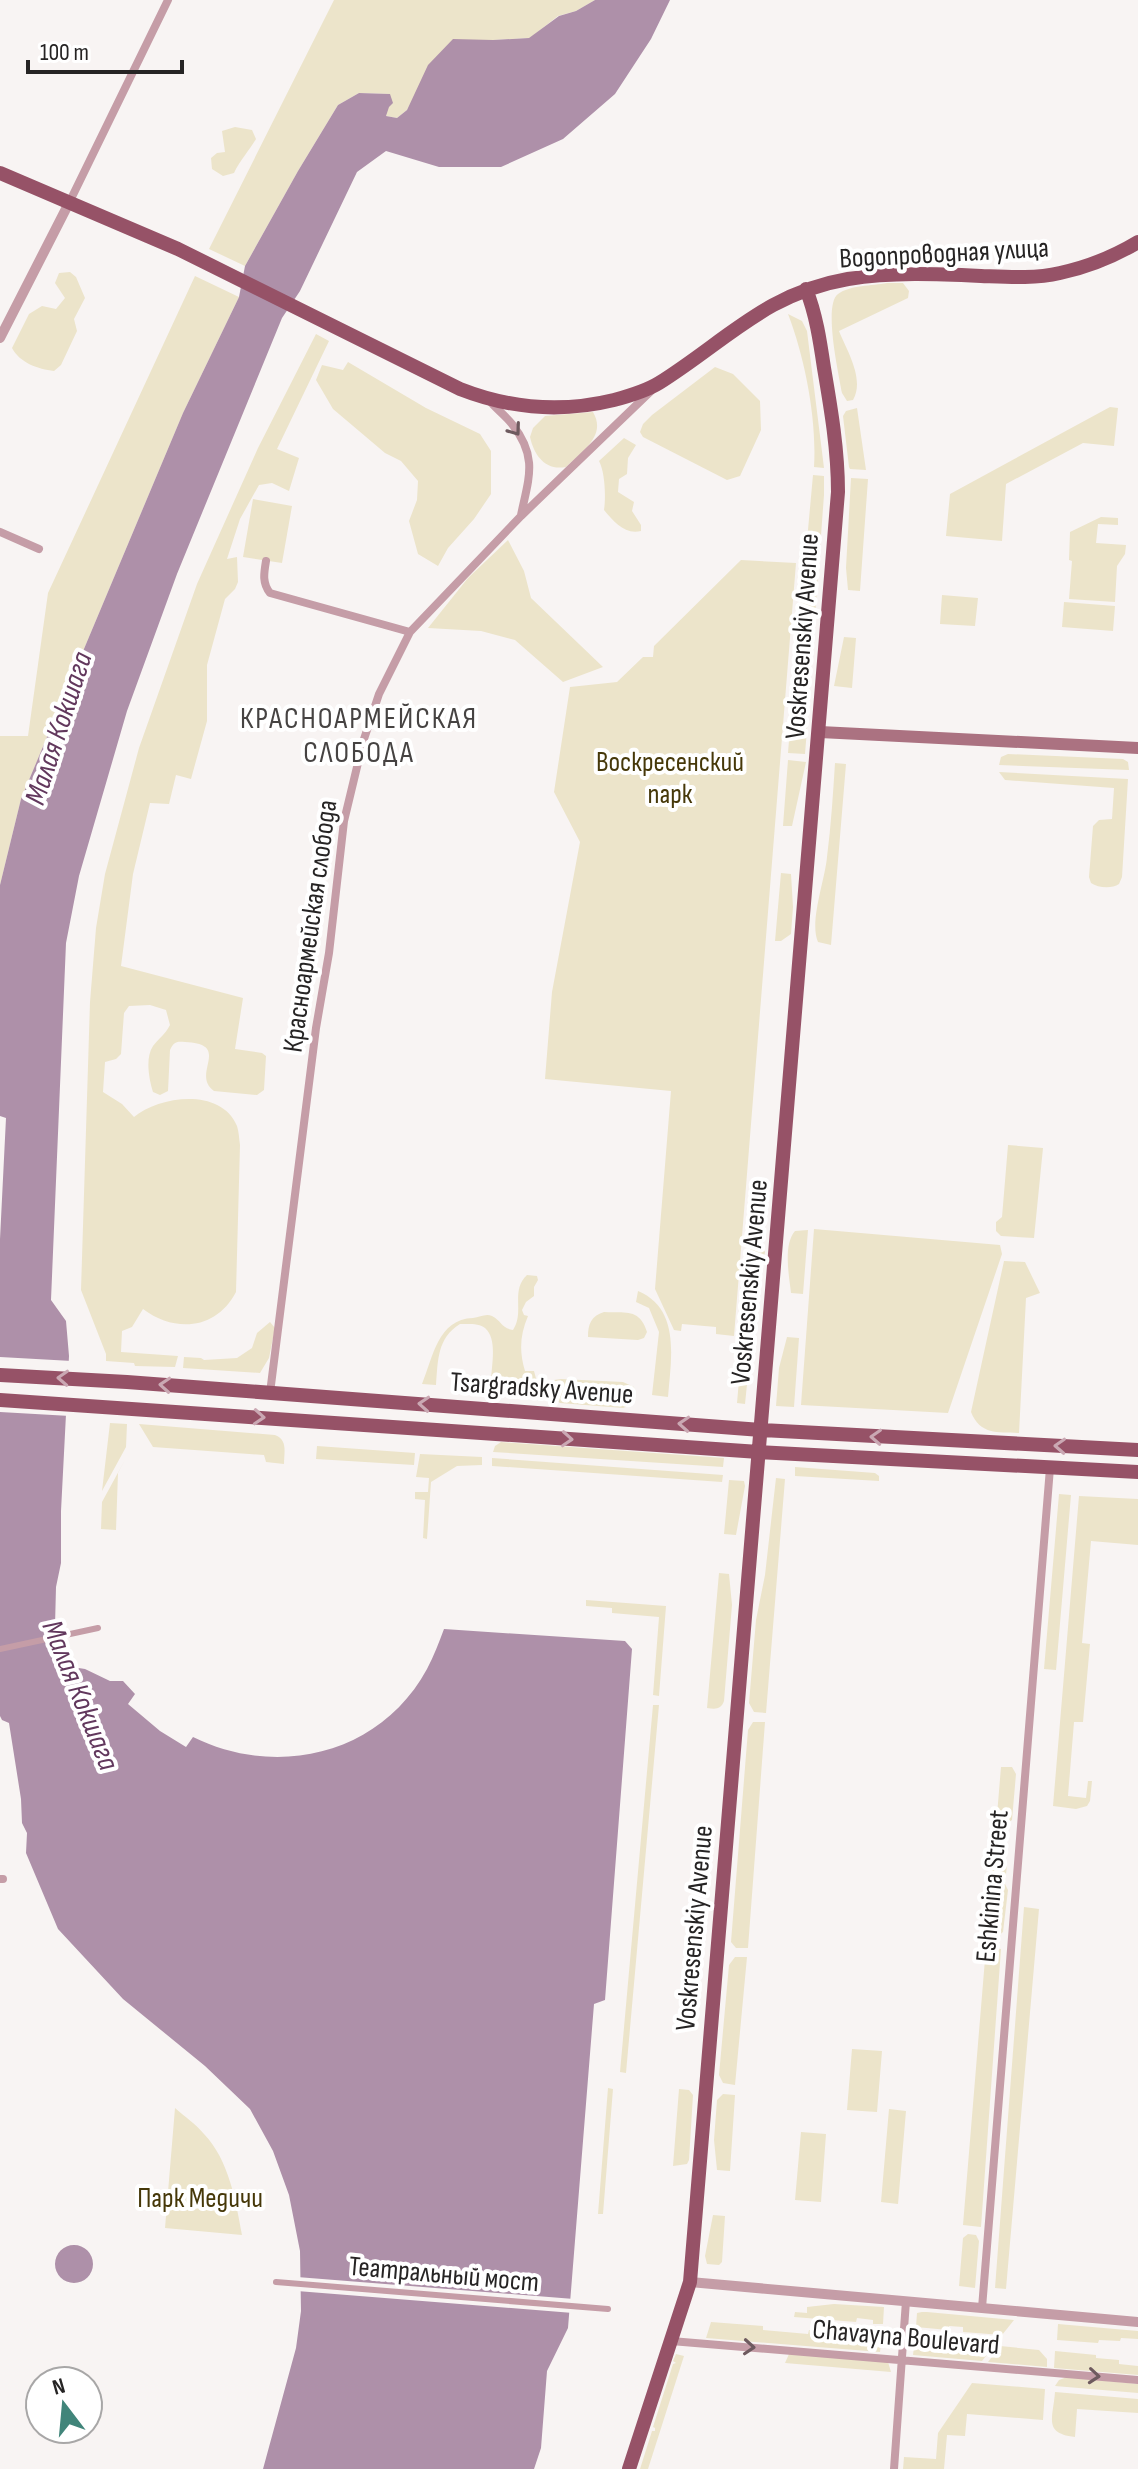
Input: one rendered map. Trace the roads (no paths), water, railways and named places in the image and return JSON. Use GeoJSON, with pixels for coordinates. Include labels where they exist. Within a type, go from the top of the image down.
{"type":"FeatureCollection","features":[{"type":"Feature","properties":{"kind":"main road"},"geometry":{"type":"LineString","coordinates":[[0,173],[70,201]]}},
{"type":"Feature","properties":{"kind":"main road","name":"Водопроводная улица"},"geometry":{"type":"LineString","coordinates":[[70,201],[178,249],[460,389],[489,400],[543,409],[592,406],[657,385],[762,310],[806,289],[878,275],[1023,277],[1057,274],[1113,256],[1138,242]]}},
{"type":"Feature","properties":{"kind":"main road","name":"Voskresenskiy Avenue"},"geometry":{"type":"LineString","coordinates":[[690,2282],[833,563],[838,471],[817,322],[806,289]]}},
{"type":"Feature","properties":{"kind":"main road"},"geometry":{"type":"LineString","coordinates":[[820,732],[1138,748]]}},
{"type":"Feature","properties":{"kind":"main road","name":"Tsargradsky Avenue"},"geometry":{"type":"LineString","coordinates":[[0,1375],[761,1430],[1138,1450]]}},
{"type":"Feature","properties":{"kind":"main road","name":"Tsargradsky Avenue"},"geometry":{"type":"LineString","coordinates":[[0,1400],[759,1452],[1138,1472]]}},
{"type":"Feature","properties":{"kind":"main road"},"geometry":{"type":"LineString","coordinates":[[629,2469],[690,2282]]}},
{"type":"Feature","properties":{"kind":"street"},"geometry":{"type":"LineString","coordinates":[[0,338],[168,0]]}},
{"type":"Feature","properties":{"kind":"street","name":"Красноармейская слобода"},"geometry":{"type":"LineString","coordinates":[[270,1393],[344,821],[363,742],[378,698],[410,632],[521,516],[657,385]]}},
{"type":"Feature","properties":{"kind":"street"},"geometry":{"type":"LineString","coordinates":[[489,400],[512,424],[529,455],[531,464],[521,516]]}},
{"type":"Feature","properties":{"kind":"street"},"geometry":{"type":"LineString","coordinates":[[0,532],[39,549]]}},
{"type":"Feature","properties":{"kind":"street"},"geometry":{"type":"LineString","coordinates":[[266,561],[265,587],[270,593],[410,632]]}},
{"type":"Feature","properties":{"kind":"street","name":"Eshkinina Street"},"geometry":{"type":"LineString","coordinates":[[982,2308],[1050,1468]]}},
{"type":"Feature","properties":{"kind":"street"},"geometry":{"type":"LineString","coordinates":[[0,1649],[98,1628]]}},
{"type":"Feature","properties":{"kind":"street","name":"Театральный мост"},"geometry":{"type":"LineString","coordinates":[[276,2282],[608,2309]]}},
{"type":"Feature","properties":{"kind":"street","name":"Chavayna Boulevard"},"geometry":{"type":"LineString","coordinates":[[690,2282],[1138,2322]]}},
{"type":"Feature","properties":{"kind":"street"},"geometry":{"type":"LineString","coordinates":[[894,2469],[906,2301]]}},
{"type":"Feature","properties":{"kind":"street","name":"Chavayna Boulevard"},"geometry":{"type":"LineString","coordinates":[[671,2341],[1138,2380]]}},
{"type":"Feature","properties":{"kind":"water","name":"Малая Кокшага"},"geometry":{"type":"Polygon","coordinates":[[[595,0],[670,0],[651,39],[615,94],[563,139],[501,167],[439,167],[386,151],[357,172],[300,291],[282,318],[177,574],[127,711],[79,876],[66,943],[51,1300],[66,1321],[69,1356],[61,1563],[56,1587],[55,1626],[66,1666],[85,1669],[110,1681],[123,1681],[135,1694],[128,1704],[160,1731],[186,1747],[193,1737],[226,1750],[259,1756],[292,1756],[325,1751],[355,1739],[383,1721],[407,1698],[427,1669],[444,1629],[625,1641],[632,1649],[605,2000],[594,2004],[568,2328],[547,2371],[541,2448],[534,2469],[263,2469],[296,2348],[301,2311],[300,2251],[289,2195],[273,2151],[250,2109],[205,2066],[123,1999],[58,1929],[26,1853],[27,1833],[22,1823],[9,1723],[0,1716],[0,1239],[6,1118],[0,1116],[0,885],[21,799],[183,413],[239,297],[245,266],[338,105],[359,93],[390,94],[393,103],[386,116],[397,118],[407,110],[428,65],[453,39],[529,38],[559,16],[595,0]]]}},
{"type":"Feature","properties":{"kind":"water"},"geometry":{"type":"Polygon","coordinates":[[[74,2245],[87,2251],[93,2264],[87,2277],[74,2283],[61,2277],[55,2264],[61,2251],[74,2245]]]}},
{"type":"Feature","properties":{"kind":"district","name":"КРАСНОАРМЕЙСКАЯ СЛОБОДА"},"geometry":{"type":"Point","coordinates":[359,735]}},
{"type":"Feature","properties":{"kind":"park label","name":"Воскресенский парк"},"geometry":{"type":"Point","coordinates":[670,777]}},
{"type":"Feature","properties":{"kind":"park label","name":"Парк Медичи"},"geometry":{"type":"Point","coordinates":[200,2197]}}]}
